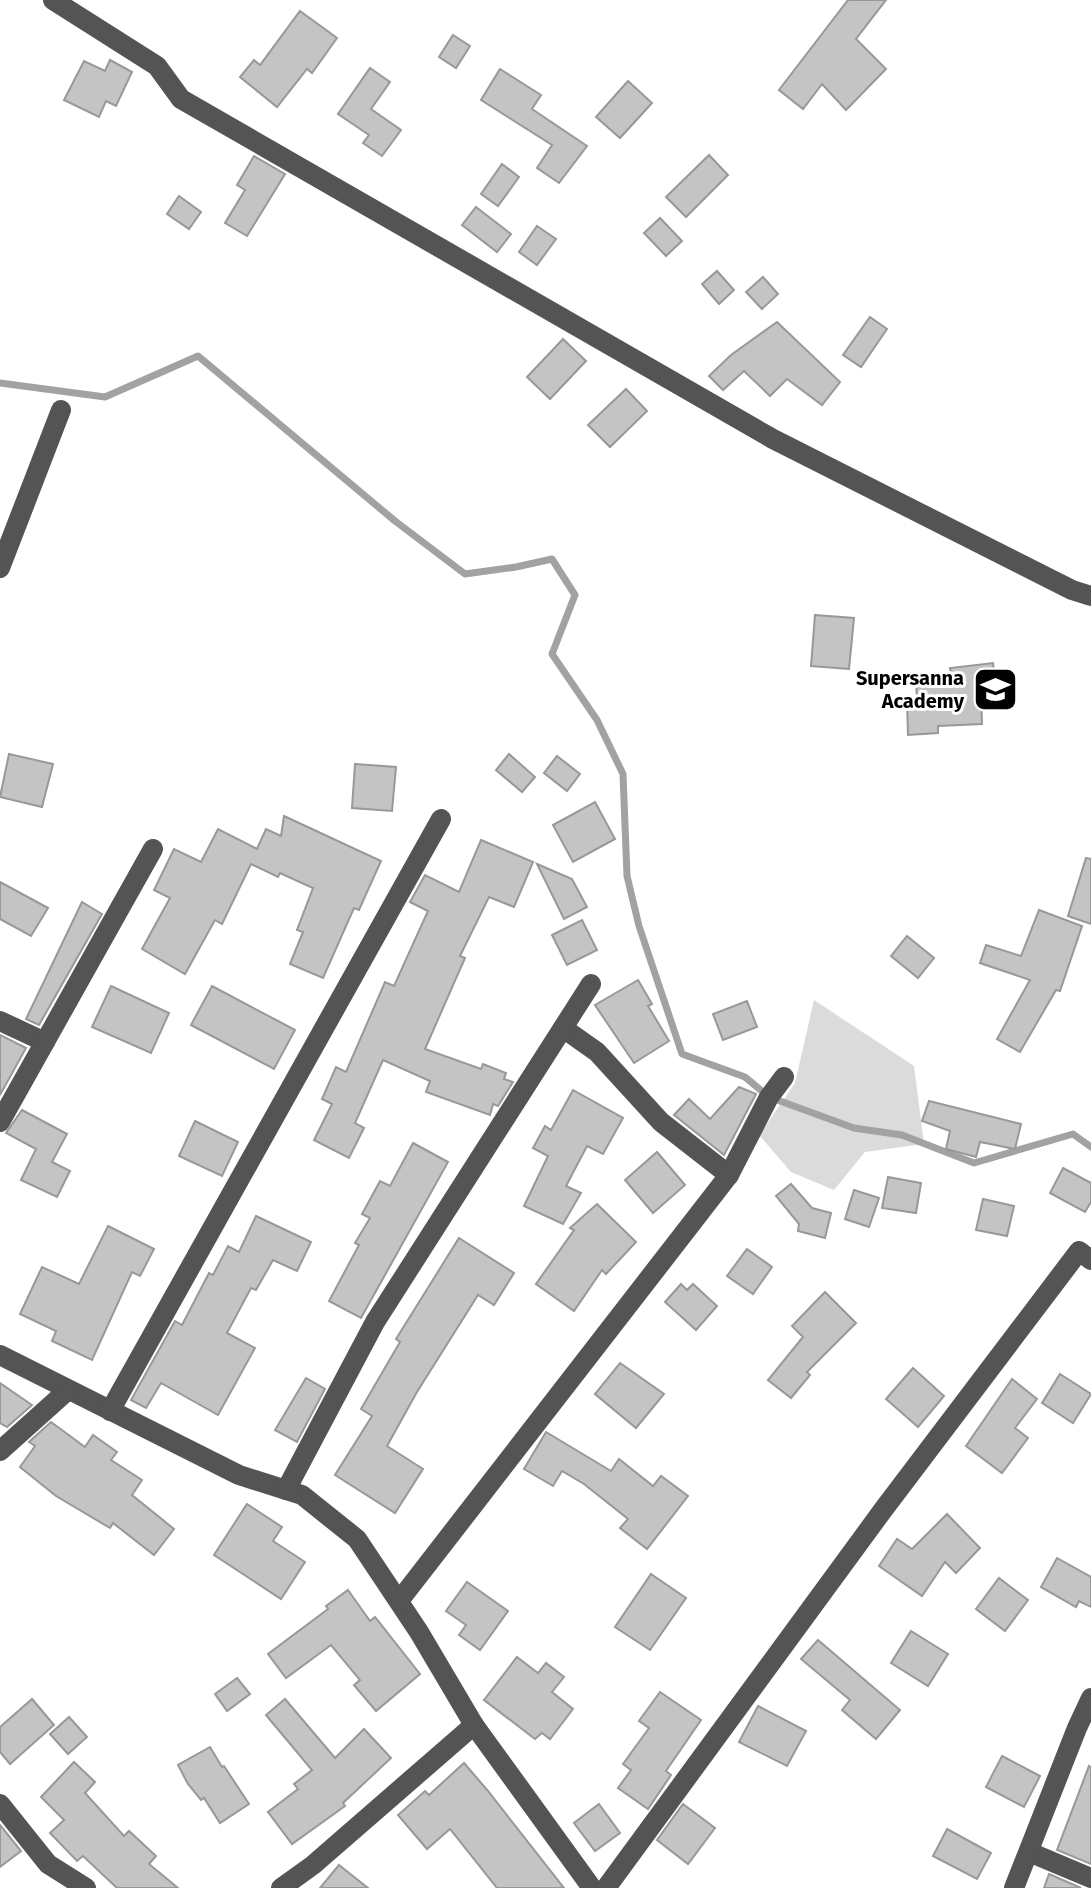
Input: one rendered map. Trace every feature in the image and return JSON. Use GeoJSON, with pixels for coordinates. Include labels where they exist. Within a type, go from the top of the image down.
{"type":"FeatureCollection","features":[{"type":"Feature","properties":{"kind":"street"},"geometry":{"type":"LineString","coordinates":[[53,0],[157,66],[181,99],[731,416],[1072,590],[1091,596]]}},
{"type":"Feature","properties":{"kind":"street"},"geometry":{"type":"LineString","coordinates":[[0,568],[61,410]]}},
{"type":"Feature","properties":{"kind":"street"},"geometry":{"type":"LineString","coordinates":[[110,1411],[441,819]]}},
{"type":"Feature","properties":{"kind":"street"},"geometry":{"type":"LineString","coordinates":[[0,1122],[153,849]]}},
{"type":"Feature","properties":{"kind":"street"},"geometry":{"type":"LineString","coordinates":[[286,1490],[375,1322],[591,984]]}},
{"type":"Feature","properties":{"kind":"street"},"geometry":{"type":"LineString","coordinates":[[0,1021],[45,1042]]}},
{"type":"Feature","properties":{"kind":"street"},"geometry":{"type":"LineString","coordinates":[[563,1028],[597,1052],[661,1122],[729,1175]]}},
{"type":"Feature","properties":{"kind":"street"},"geometry":{"type":"LineString","coordinates":[[399,1601],[729,1175],[769,1097],[784,1077]]}},
{"type":"Feature","properties":{"kind":"street"},"geometry":{"type":"LineString","coordinates":[[606,1888],[883,1510],[1079,1251],[1091,1260]]}},
{"type":"Feature","properties":{"kind":"street"},"geometry":{"type":"LineString","coordinates":[[0,1355],[239,1475],[302,1495],[357,1539],[399,1601],[474,1725],[592,1888]]}},
{"type":"Feature","properties":{"kind":"street"},"geometry":{"type":"LineString","coordinates":[[0,1451],[68,1390]]}},
{"type":"Feature","properties":{"kind":"street"},"geometry":{"type":"LineString","coordinates":[[1014,1888],[1091,1698]]}},
{"type":"Feature","properties":{"kind":"street"},"geometry":{"type":"LineString","coordinates":[[281,1888],[313,1865],[474,1725]]}},
{"type":"Feature","properties":{"kind":"street"},"geometry":{"type":"LineString","coordinates":[[0,1804],[48,1864],[86,1888]]}},
{"type":"Feature","properties":{"kind":"street"},"geometry":{"type":"LineString","coordinates":[[1029,1852],[1091,1878]]}},
{"type":"Feature","properties":{"kind":"shaded area"},"geometry":{"type":"Polygon","coordinates":[[[814,1000],[914,1066],[924,1144],[865,1152],[834,1190],[791,1172],[759,1135],[795,1083],[814,1000]]]}},
{"type":"Feature","properties":{"kind":"building"},"geometry":{"type":"Polygon","coordinates":[[[848,0],[886,0],[856,39],[886,69],[846,110],[822,84],[803,109],[779,90],[848,0]]]}},
{"type":"Feature","properties":{"kind":"building"},"geometry":{"type":"Polygon","coordinates":[[[300,11],[337,38],[312,73],[307,69],[277,107],[240,77],[254,60],[260,65],[300,11]]]}},
{"type":"Feature","properties":{"kind":"building"},"geometry":{"type":"Polygon","coordinates":[[[453,35],[470,46],[456,68],[439,57],[453,35]]]}},
{"type":"Feature","properties":{"kind":"building"},"geometry":{"type":"Polygon","coordinates":[[[110,60],[132,72],[116,106],[106,101],[99,117],[64,100],[84,61],[105,71],[110,60]]]}},
{"type":"Feature","properties":{"kind":"building"},"geometry":{"type":"Polygon","coordinates":[[[370,68],[390,82],[371,109],[401,130],[382,156],[363,143],[369,135],[338,114],[370,68]]]}},
{"type":"Feature","properties":{"kind":"building"},"geometry":{"type":"Polygon","coordinates":[[[500,69],[541,95],[532,109],[587,146],[559,183],[537,168],[552,145],[481,100],[500,69]]]}},
{"type":"Feature","properties":{"kind":"building"},"geometry":{"type":"Polygon","coordinates":[[[628,81],[652,103],[620,138],[596,117],[628,81]]]}},
{"type":"Feature","properties":{"kind":"building"},"geometry":{"type":"Polygon","coordinates":[[[709,155],[728,175],[686,217],[666,197],[709,155]]]}},
{"type":"Feature","properties":{"kind":"building"},"geometry":{"type":"Polygon","coordinates":[[[254,156],[285,174],[247,236],[225,223],[245,190],[237,185],[254,156]]]}},
{"type":"Feature","properties":{"kind":"building"},"geometry":{"type":"Polygon","coordinates":[[[502,164],[519,177],[498,206],[481,194],[502,164]]]}},
{"type":"Feature","properties":{"kind":"building"},"geometry":{"type":"Polygon","coordinates":[[[179,196],[201,212],[189,229],[167,214],[179,196]]]}},
{"type":"Feature","properties":{"kind":"building"},"geometry":{"type":"Polygon","coordinates":[[[476,207],[511,234],[497,252],[462,225],[476,207]]]}},
{"type":"Feature","properties":{"kind":"building"},"geometry":{"type":"Polygon","coordinates":[[[660,218],[682,241],[666,256],[644,233],[660,218]]]}},
{"type":"Feature","properties":{"kind":"building"},"geometry":{"type":"Polygon","coordinates":[[[537,226],[556,239],[537,265],[519,252],[537,226]]]}},
{"type":"Feature","properties":{"kind":"building"},"geometry":{"type":"Polygon","coordinates":[[[717,271],[734,290],[719,304],[702,284],[717,271]]]}},
{"type":"Feature","properties":{"kind":"building"},"geometry":{"type":"Polygon","coordinates":[[[763,277],[778,294],[762,309],[746,292],[763,277]]]}},
{"type":"Feature","properties":{"kind":"building"},"geometry":{"type":"Polygon","coordinates":[[[870,317],[887,329],[861,367],[843,355],[870,317]]]}},
{"type":"Feature","properties":{"kind":"building"},"geometry":{"type":"Polygon","coordinates":[[[777,322],[840,382],[822,405],[787,379],[770,396],[744,371],[723,390],[709,376],[731,355],[777,322]]]}},
{"type":"Feature","properties":{"kind":"building"},"geometry":{"type":"Polygon","coordinates":[[[563,339],[586,361],[550,399],[527,377],[563,339]]]}},
{"type":"Feature","properties":{"kind":"building"},"geometry":{"type":"Polygon","coordinates":[[[626,389],[647,411],[610,447],[588,425],[626,389]]]}},
{"type":"Feature","properties":{"kind":"building"},"geometry":{"type":"Polygon","coordinates":[[[815,615],[854,618],[849,669],[811,666],[815,615]]]}},
{"type":"Feature","properties":{"kind":"building"},"geometry":{"type":"Polygon","coordinates":[[[993,663],[996,692],[981,694],[982,724],[938,726],[938,733],[908,735],[907,702],[917,702],[916,676],[951,673],[950,668],[993,663]]]}},
{"type":"Feature","properties":{"kind":"building"},"geometry":{"type":"Polygon","coordinates":[[[9,754],[53,764],[42,807],[0,797],[9,754]]]}},
{"type":"Feature","properties":{"kind":"building"},"geometry":{"type":"Polygon","coordinates":[[[509,754],[535,777],[522,792],[496,770],[509,754]]]}},
{"type":"Feature","properties":{"kind":"building"},"geometry":{"type":"Polygon","coordinates":[[[557,756],[580,774],[567,791],[544,773],[557,756]]]}},
{"type":"Feature","properties":{"kind":"building"},"geometry":{"type":"Polygon","coordinates":[[[355,764],[396,767],[392,811],[352,808],[355,764]]]}},
{"type":"Feature","properties":{"kind":"building"},"geometry":{"type":"Polygon","coordinates":[[[595,802],[615,839],[573,862],[553,825],[595,802]]]}},
{"type":"Feature","properties":{"kind":"building"},"geometry":{"type":"Polygon","coordinates":[[[284,816],[381,861],[359,910],[354,908],[323,978],[290,964],[303,932],[297,930],[313,888],[251,864],[222,924],[215,920],[185,974],[142,949],[170,898],[154,890],[174,849],[201,862],[218,829],[257,849],[266,829],[281,836],[284,816]]]}},
{"type":"Feature","properties":{"kind":"building"},"geometry":{"type":"Polygon","coordinates":[[[481,840],[533,862],[514,907],[489,897],[460,956],[465,958],[425,1049],[481,1069],[483,1064],[506,1073],[504,1079],[513,1082],[498,1106],[493,1104],[490,1115],[426,1092],[430,1081],[383,1060],[355,1123],[364,1128],[349,1158],[314,1140],[332,1104],[322,1099],[336,1067],[346,1072],[385,982],[394,986],[428,911],[410,902],[425,875],[459,892],[481,840]]]}},
{"type":"Feature","properties":{"kind":"building"},"geometry":{"type":"Polygon","coordinates":[[[1086,858],[1091,859],[1091,924],[1068,916],[1086,858]]]}},
{"type":"Feature","properties":{"kind":"building"},"geometry":{"type":"Polygon","coordinates":[[[537,864],[572,879],[587,907],[564,919],[537,864]]]}},
{"type":"Feature","properties":{"kind":"building"},"geometry":{"type":"Polygon","coordinates":[[[0,882],[48,908],[31,936],[0,919],[0,882]]]}},
{"type":"Feature","properties":{"kind":"building"},"geometry":{"type":"Polygon","coordinates":[[[82,902],[102,914],[39,1025],[26,1019],[82,902]]]}},
{"type":"Feature","properties":{"kind":"building"},"geometry":{"type":"Polygon","coordinates":[[[1039,910],[1082,926],[1060,991],[1056,990],[1020,1052],[997,1039],[1030,980],[980,963],[986,945],[1021,956],[1039,910]]]}},
{"type":"Feature","properties":{"kind":"building"},"geometry":{"type":"Polygon","coordinates":[[[582,920],[597,950],[567,965],[552,935],[582,920]]]}},
{"type":"Feature","properties":{"kind":"building"},"geometry":{"type":"Polygon","coordinates":[[[907,936],[934,958],[918,978],[891,956],[907,936]]]}},
{"type":"Feature","properties":{"kind":"building"},"geometry":{"type":"Polygon","coordinates":[[[638,980],[652,1004],[648,1006],[669,1041],[634,1063],[595,1005],[638,980]]]}},
{"type":"Feature","properties":{"kind":"building"},"geometry":{"type":"Polygon","coordinates":[[[111,986],[169,1013],[151,1053],[92,1027],[111,986]]]}},
{"type":"Feature","properties":{"kind":"building"},"geometry":{"type":"Polygon","coordinates":[[[212,986],[295,1030],[274,1069],[191,1025],[212,986]]]}},
{"type":"Feature","properties":{"kind":"building"},"geometry":{"type":"Polygon","coordinates":[[[747,1001],[757,1027],[723,1040],[713,1014],[747,1001]]]}},
{"type":"Feature","properties":{"kind":"building"},"geometry":{"type":"Polygon","coordinates":[[[0,1035],[26,1048],[0,1095],[0,1035]]]}},
{"type":"Feature","properties":{"kind":"building"},"geometry":{"type":"Polygon","coordinates":[[[739,1087],[756,1094],[724,1155],[674,1115],[689,1099],[710,1119],[739,1087]]]}},
{"type":"Feature","properties":{"kind":"building"},"geometry":{"type":"Polygon","coordinates":[[[573,1090],[623,1118],[603,1154],[587,1146],[566,1186],[581,1193],[563,1224],[524,1206],[548,1156],[533,1148],[545,1126],[551,1130],[573,1090]]]}},
{"type":"Feature","properties":{"kind":"building"},"geometry":{"type":"Polygon","coordinates":[[[929,1101],[1021,1124],[1015,1149],[980,1142],[976,1157],[946,1149],[950,1131],[922,1121],[929,1101]]]}},
{"type":"Feature","properties":{"kind":"building"},"geometry":{"type":"Polygon","coordinates":[[[22,1110],[67,1134],[52,1162],[70,1171],[57,1197],[21,1180],[36,1149],[6,1133],[22,1110]]]}},
{"type":"Feature","properties":{"kind":"building"},"geometry":{"type":"Polygon","coordinates":[[[195,1121],[238,1142],[222,1176],[179,1156],[195,1121]]]}},
{"type":"Feature","properties":{"kind":"building"},"geometry":{"type":"Polygon","coordinates":[[[413,1143],[448,1162],[361,1318],[329,1301],[370,1218],[362,1214],[380,1181],[390,1186],[413,1143]]]}},
{"type":"Feature","properties":{"kind":"building"},"geometry":{"type":"Polygon","coordinates":[[[657,1152],[685,1185],[653,1213],[625,1180],[657,1152]]]}},
{"type":"Feature","properties":{"kind":"building"},"geometry":{"type":"Polygon","coordinates":[[[1063,1168],[1091,1183],[1091,1202],[1085,1212],[1050,1193],[1063,1168]]]}},
{"type":"Feature","properties":{"kind":"building"},"geometry":{"type":"Polygon","coordinates":[[[888,1177],[921,1183],[916,1213],[882,1208],[888,1177]]]}},
{"type":"Feature","properties":{"kind":"building"},"geometry":{"type":"Polygon","coordinates":[[[791,1184],[812,1208],[831,1213],[825,1238],[798,1231],[799,1224],[776,1196],[791,1184]]]}},
{"type":"Feature","properties":{"kind":"building"},"geometry":{"type":"Polygon","coordinates":[[[854,1190],[879,1198],[869,1227],[845,1219],[854,1190]]]}},
{"type":"Feature","properties":{"kind":"building"},"geometry":{"type":"Polygon","coordinates":[[[983,1199],[1014,1206],[1007,1236],[976,1230],[983,1199]]]}},
{"type":"Feature","properties":{"kind":"building"},"geometry":{"type":"Polygon","coordinates":[[[597,1204],[636,1242],[606,1274],[602,1270],[574,1311],[536,1284],[574,1230],[570,1228],[597,1204]]]}},
{"type":"Feature","properties":{"kind":"building"},"geometry":{"type":"Polygon","coordinates":[[[256,1216],[311,1242],[297,1271],[273,1260],[256,1290],[251,1288],[227,1333],[255,1348],[218,1415],[161,1383],[146,1408],[131,1400],[175,1321],[182,1325],[209,1273],[213,1275],[228,1246],[239,1252],[256,1216]]]}},
{"type":"Feature","properties":{"kind":"building"},"geometry":{"type":"Polygon","coordinates":[[[108,1226],[154,1249],[140,1276],[132,1272],[92,1360],[52,1341],[56,1331],[20,1314],[42,1267],[79,1284],[108,1226]]]}},
{"type":"Feature","properties":{"kind":"building"},"geometry":{"type":"Polygon","coordinates":[[[459,1238],[514,1273],[494,1305],[478,1295],[387,1446],[423,1469],[395,1513],[335,1475],[372,1416],[361,1409],[400,1342],[396,1339],[459,1238]]]}},
{"type":"Feature","properties":{"kind":"building"},"geometry":{"type":"Polygon","coordinates":[[[747,1249],[772,1267],[753,1294],[727,1276],[747,1249]]]}},
{"type":"Feature","properties":{"kind":"building"},"geometry":{"type":"Polygon","coordinates":[[[681,1284],[687,1290],[693,1284],[717,1306],[696,1330],[665,1302],[681,1284]]]}},
{"type":"Feature","properties":{"kind":"building"},"geometry":{"type":"Polygon","coordinates":[[[825,1292],[856,1323],[807,1372],[810,1375],[791,1398],[768,1380],[803,1337],[792,1326],[825,1292]]]}},
{"type":"Feature","properties":{"kind":"building"},"geometry":{"type":"Polygon","coordinates":[[[620,1363],[664,1394],[636,1428],[595,1394],[620,1363]]]}},
{"type":"Feature","properties":{"kind":"building"},"geometry":{"type":"Polygon","coordinates":[[[913,1368],[944,1396],[918,1427],[886,1399],[913,1368]]]}},
{"type":"Feature","properties":{"kind":"building"},"geometry":{"type":"Polygon","coordinates":[[[1060,1374],[1091,1394],[1073,1423],[1042,1403],[1060,1374]]]}},
{"type":"Feature","properties":{"kind":"building"},"geometry":{"type":"Polygon","coordinates":[[[306,1378],[325,1389],[297,1442],[275,1430],[306,1378]]]}},
{"type":"Feature","properties":{"kind":"building"},"geometry":{"type":"Polygon","coordinates":[[[1012,1379],[1037,1399],[1015,1428],[1028,1438],[1002,1473],[966,1446],[1012,1379]]]}},
{"type":"Feature","properties":{"kind":"building"},"geometry":{"type":"Polygon","coordinates":[[[0,1383],[32,1405],[7,1427],[0,1423],[0,1383]]]}},
{"type":"Feature","properties":{"kind":"building"},"geometry":{"type":"Polygon","coordinates":[[[51,1422],[85,1447],[93,1435],[117,1452],[111,1460],[142,1480],[132,1495],[174,1529],[154,1555],[113,1523],[110,1528],[56,1496],[20,1467],[35,1446],[29,1442],[51,1422]]]}},
{"type":"Feature","properties":{"kind":"building"},"geometry":{"type":"Polygon","coordinates":[[[546,1432],[611,1471],[619,1459],[653,1486],[661,1476],[688,1496],[647,1549],[620,1528],[628,1519],[584,1484],[562,1471],[553,1486],[524,1469],[546,1432]]]}},
{"type":"Feature","properties":{"kind":"building"},"geometry":{"type":"Polygon","coordinates":[[[247,1504],[282,1527],[273,1541],[305,1562],[281,1599],[214,1555],[247,1504]]]}},
{"type":"Feature","properties":{"kind":"building"},"geometry":{"type":"Polygon","coordinates":[[[947,1514],[980,1548],[956,1573],[945,1562],[922,1596],[879,1566],[897,1539],[912,1549],[947,1514]]]}},
{"type":"Feature","properties":{"kind":"building"},"geometry":{"type":"Polygon","coordinates":[[[1057,1558],[1091,1577],[1091,1607],[1079,1601],[1076,1607],[1041,1587],[1057,1558]]]}},
{"type":"Feature","properties":{"kind":"building"},"geometry":{"type":"Polygon","coordinates":[[[651,1574],[686,1598],[650,1650],[615,1627],[651,1574]]]}},
{"type":"Feature","properties":{"kind":"building"},"geometry":{"type":"Polygon","coordinates":[[[999,1578],[1028,1600],[1005,1631],[976,1609],[999,1578]]]}},
{"type":"Feature","properties":{"kind":"building"},"geometry":{"type":"Polygon","coordinates":[[[467,1582],[508,1611],[480,1650],[459,1635],[466,1625],[446,1611],[467,1582]]]}},
{"type":"Feature","properties":{"kind":"building"},"geometry":{"type":"Polygon","coordinates":[[[348,1590],[370,1621],[375,1617],[420,1674],[376,1711],[354,1685],[360,1680],[331,1645],[286,1678],[268,1654],[348,1590]]]}},
{"type":"Feature","properties":{"kind":"building"},"geometry":{"type":"Polygon","coordinates":[[[911,1631],[948,1654],[928,1686],[891,1663],[911,1631]]]}},
{"type":"Feature","properties":{"kind":"building"},"geometry":{"type":"Polygon","coordinates":[[[818,1640],[900,1710],[876,1739],[842,1710],[850,1700],[801,1659],[818,1640]]]}},
{"type":"Feature","properties":{"kind":"building"},"geometry":{"type":"Polygon","coordinates":[[[517,1657],[538,1673],[546,1663],[564,1677],[552,1692],[573,1709],[550,1739],[542,1733],[535,1739],[484,1700],[517,1657]]]}},
{"type":"Feature","properties":{"kind":"building"},"geometry":{"type":"Polygon","coordinates":[[[237,1678],[250,1694],[227,1711],[215,1694],[237,1678]]]}},
{"type":"Feature","properties":{"kind":"building"},"geometry":{"type":"Polygon","coordinates":[[[660,1692],[701,1720],[666,1771],[671,1775],[648,1809],[618,1788],[631,1770],[623,1764],[649,1728],[639,1721],[660,1692]]]}},
{"type":"Feature","properties":{"kind":"building"},"geometry":{"type":"Polygon","coordinates":[[[32,1699],[54,1725],[10,1764],[0,1752],[0,1727],[32,1699]]]}},
{"type":"Feature","properties":{"kind":"building"},"geometry":{"type":"Polygon","coordinates":[[[285,1699],[335,1758],[364,1729],[391,1758],[343,1803],[345,1806],[292,1844],[268,1812],[298,1789],[294,1784],[312,1770],[266,1715],[285,1699]]]}},
{"type":"Feature","properties":{"kind":"building"},"geometry":{"type":"Polygon","coordinates":[[[758,1706],[806,1731],[787,1766],[739,1742],[758,1706]]]}},
{"type":"Feature","properties":{"kind":"building"},"geometry":{"type":"Polygon","coordinates":[[[69,1717],[87,1737],[68,1754],[50,1734],[69,1717]]]}},
{"type":"Feature","properties":{"kind":"building"},"geometry":{"type":"Polygon","coordinates":[[[210,1747],[249,1804],[220,1823],[204,1798],[201,1800],[188,1784],[178,1765],[210,1747]]]}},
{"type":"Feature","properties":{"kind":"building"},"geometry":{"type":"Polygon","coordinates":[[[1002,1756],[1040,1776],[1024,1807],[986,1787],[1002,1756]]]}},
{"type":"Feature","properties":{"kind":"building"},"geometry":{"type":"Polygon","coordinates":[[[74,1762],[95,1782],[85,1793],[124,1836],[129,1831],[156,1856],[149,1864],[178,1888],[117,1888],[83,1856],[77,1861],[50,1833],[64,1820],[41,1797],[74,1762]]]}},
{"type":"Feature","properties":{"kind":"building"},"geometry":{"type":"Polygon","coordinates":[[[464,1763],[564,1888],[497,1888],[450,1829],[427,1849],[398,1815],[425,1791],[429,1795],[464,1763]]]}},
{"type":"Feature","properties":{"kind":"building"},"geometry":{"type":"Polygon","coordinates":[[[1091,1767],[1091,1864],[1057,1850],[1091,1767]]]}},
{"type":"Feature","properties":{"kind":"building"},"geometry":{"type":"Polygon","coordinates":[[[599,1804],[620,1833],[595,1851],[574,1823],[599,1804]]]}},
{"type":"Feature","properties":{"kind":"building"},"geometry":{"type":"Polygon","coordinates":[[[683,1804],[715,1828],[688,1864],[657,1840],[683,1804]]]}},
{"type":"Feature","properties":{"kind":"building"},"geometry":{"type":"Polygon","coordinates":[[[0,1825],[21,1851],[0,1867],[0,1825]]]}},
{"type":"Feature","properties":{"kind":"building"},"geometry":{"type":"Polygon","coordinates":[[[947,1829],[991,1853],[977,1879],[933,1856],[947,1829]]]}},
{"type":"Feature","properties":{"kind":"building"},"geometry":{"type":"Polygon","coordinates":[[[339,1865],[368,1888],[320,1888],[339,1865]]]}},
{"type":"Feature","properties":{"kind":"building"},"geometry":{"type":"Polygon","coordinates":[[[1049,1874],[1081,1888],[1044,1888],[1049,1874]]]}},
{"type":"Feature","properties":{"kind":"waterway"},"geometry":{"type":"LineString","coordinates":[[0,383],[105,397],[198,356],[395,521],[465,574],[552,559],[575,595],[552,654],[597,720],[623,774],[627,876],[639,926],[682,1054],[745,1077],[769,1097],[854,1128],[902,1135],[974,1163],[1073,1134],[1091,1147]]}},
{"type":"Feature","properties":{"kind":"place","name":"Supersanna Academy"},"geometry":{"type":"Point","coordinates":[995,689]}}]}
